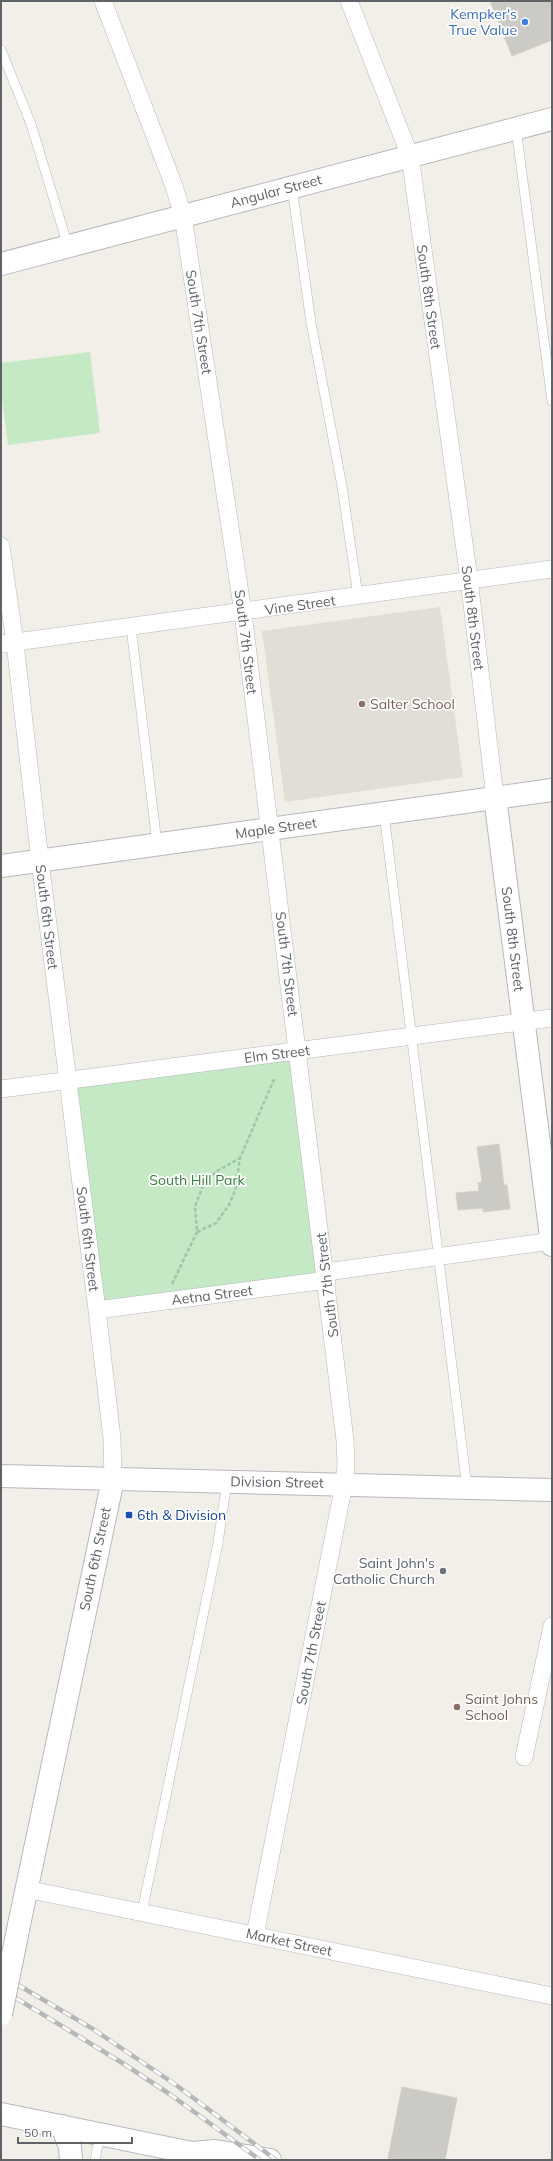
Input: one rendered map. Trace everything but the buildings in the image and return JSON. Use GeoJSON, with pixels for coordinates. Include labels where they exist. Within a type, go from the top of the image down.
{"type":"FeatureCollection","features":[{"type":"Feature","properties":{"kind":"street","name":"South 7th Street"},"geometry":{"type":"LineString","coordinates":[[103,1],[174,186],[183,216],[243,613],[326,1276],[345,1440],[346,1464],[344,1484],[255,1935]]}},
{"type":"Feature","properties":{"kind":"street","name":"South 8th Street"},"geometry":{"type":"LineString","coordinates":[[349,1],[410,156],[469,579],[552,1245]]}},
{"type":"Feature","properties":{"kind":"street","name":"Angular Street"},"geometry":{"type":"LineString","coordinates":[[1,264],[292,186],[552,119]]}},
{"type":"Feature","properties":{"kind":"street","name":"South 6th Street"},"geometry":{"type":"LineString","coordinates":[[1,546],[8,644],[40,861],[97,1310],[112,1443],[113,1479],[1,2014]]}},
{"type":"Feature","properties":{"kind":"street","name":"Vine Street"},"geometry":{"type":"LineString","coordinates":[[8,644],[243,613],[469,579],[552,569]]}},
{"type":"Feature","properties":{"kind":"street","name":"Maple Street"},"geometry":{"type":"LineString","coordinates":[[1,866],[552,790]]}},
{"type":"Feature","properties":{"kind":"street","name":"Elm Street"},"geometry":{"type":"LineString","coordinates":[[1,1089],[298,1052],[552,1018]]}},
{"type":"Feature","properties":{"kind":"street","name":"Aetna Street"},"geometry":{"type":"LineString","coordinates":[[97,1310],[326,1276],[438,1256],[552,1241]]}},
{"type":"Feature","properties":{"kind":"street","name":"Division Street"},"geometry":{"type":"LineString","coordinates":[[1,1476],[552,1490]]}},
{"type":"Feature","properties":{"kind":"street"},"geometry":{"type":"LineString","coordinates":[[524,1757],[552,1626]]}},
{"type":"Feature","properties":{"kind":"street","name":"Market Street"},"geometry":{"type":"LineString","coordinates":[[26,1889],[552,1996]]}},
{"type":"Feature","properties":{"kind":"street"},"geometry":{"type":"LineString","coordinates":[[1,2114],[100,2134],[196,2158],[215,2151],[270,2160]]}},
{"type":"Feature","properties":{"kind":"street"},"geometry":{"type":"LineString","coordinates":[[62,2126],[70,2147],[71,2160]]}},
{"type":"Feature","properties":{"kind":"lane"},"geometry":{"type":"LineString","coordinates":[[1,50],[32,129],[68,246]]}},
{"type":"Feature","properties":{"kind":"lane"},"geometry":{"type":"LineString","coordinates":[[516,128],[552,401]]}},
{"type":"Feature","properties":{"kind":"lane"},"geometry":{"type":"LineString","coordinates":[[292,186],[311,323],[342,486],[358,596]]}},
{"type":"Feature","properties":{"kind":"lane"},"geometry":{"type":"LineString","coordinates":[[131,627],[157,844]]}},
{"type":"Feature","properties":{"kind":"lane"},"geometry":{"type":"LineString","coordinates":[[384,813],[467,1488]]}},
{"type":"Feature","properties":{"kind":"lane"},"geometry":{"type":"LineString","coordinates":[[142,1912],[218,1543],[227,1481]]}},
{"type":"Feature","properties":{"kind":"lane"},"geometry":{"type":"LineString","coordinates":[[95,2160],[100,2134]]}},
{"type":"Feature","properties":{"kind":"path"},"geometry":{"type":"LineString","coordinates":[[197,1232],[216,1223],[229,1206],[235,1191],[240,1158],[275,1076]]}},
{"type":"Feature","properties":{"kind":"path"},"geometry":{"type":"LineString","coordinates":[[164,1301],[197,1232],[195,1206],[205,1181],[217,1171],[240,1158]]}},
{"type":"Feature","properties":{"kind":"shaded area","name":"Salter School"},"geometry":{"type":"Polygon","coordinates":[[[440,607],[463,777],[285,802],[262,631],[440,607]]]}},
{"type":"Feature","properties":{"kind":"green space"},"geometry":{"type":"Polygon","coordinates":[[[90,352],[100,433],[8,445],[1,392],[1,363],[90,352]]]}},
{"type":"Feature","properties":{"kind":"green space","name":"South Hill Park"},"geometry":{"type":"Polygon","coordinates":[[[298,1052],[327,1280],[97,1310],[67,1080],[298,1052]]]}},
{"type":"Feature","properties":{"kind":"railway"},"geometry":{"type":"LineString","coordinates":[[1,1975],[93,2029],[176,2085],[276,2160]]}},
{"type":"Feature","properties":{"kind":"railway"},"geometry":{"type":"LineString","coordinates":[[1,1989],[124,2064],[171,2095],[260,2160]]}},
{"type":"Feature","properties":{"kind":"place","name":"Kempker's True Value"},"geometry":{"type":"Point","coordinates":[525,22]}},
{"type":"Feature","properties":{"kind":"place","name":"Salter School"},"geometry":{"type":"Point","coordinates":[362,704]}},
{"type":"Feature","properties":{"kind":"place","name":"6th & Division"},"geometry":{"type":"Point","coordinates":[129,1515]}},
{"type":"Feature","properties":{"kind":"place","name":"Saint John's Catholic Church"},"geometry":{"type":"Point","coordinates":[443,1571]}},
{"type":"Feature","properties":{"kind":"place","name":"Saint Johns School"},"geometry":{"type":"Point","coordinates":[457,1707]}}]}
